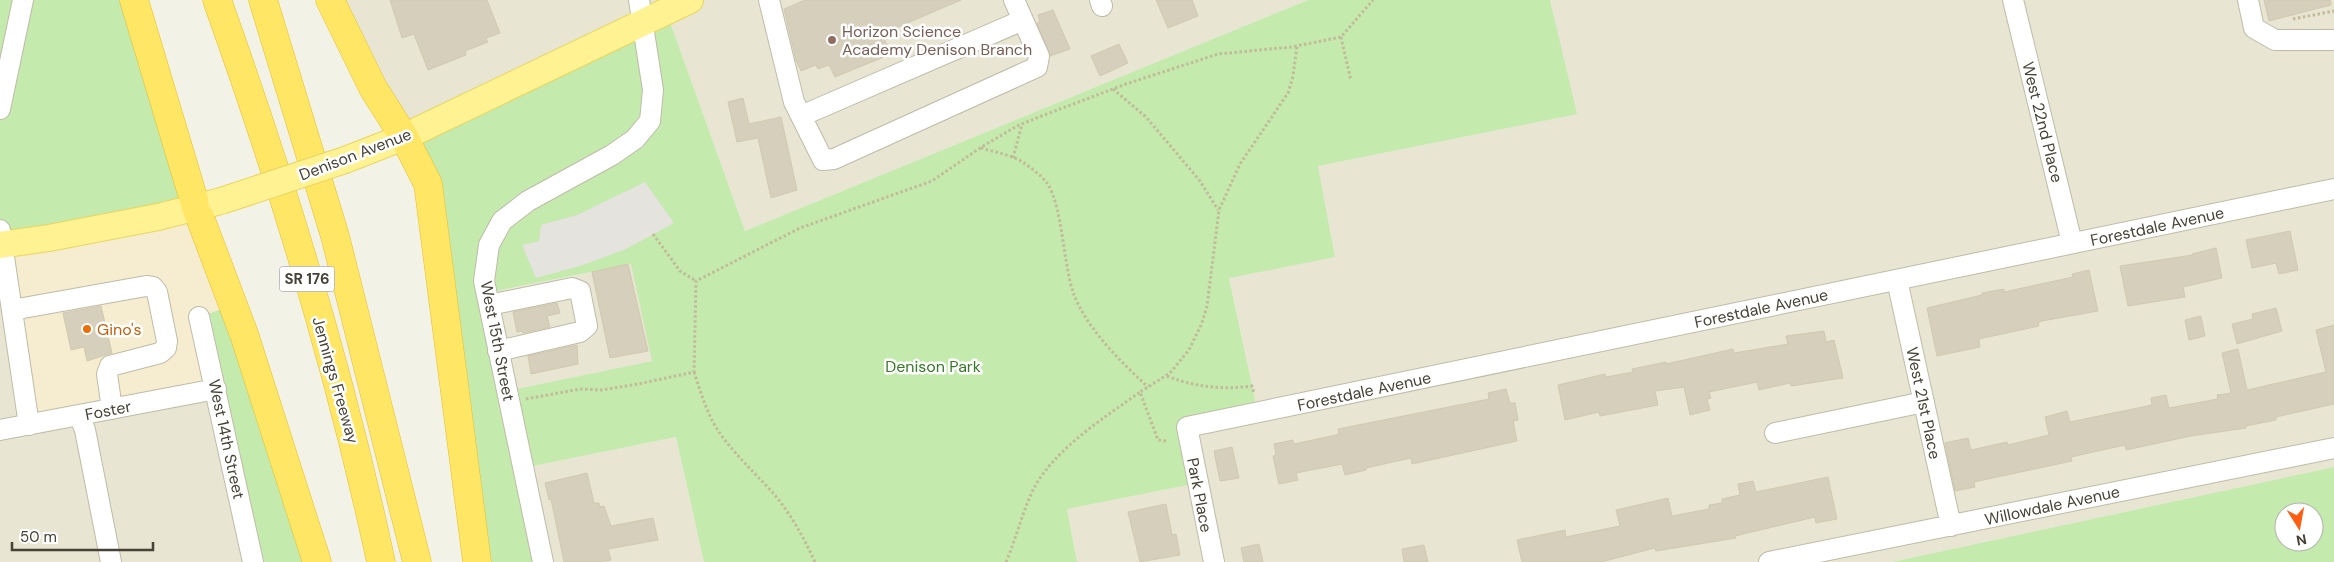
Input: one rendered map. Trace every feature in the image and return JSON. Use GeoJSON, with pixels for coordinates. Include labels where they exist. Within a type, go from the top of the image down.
{"type":"FeatureCollection","features":[{"type":"Feature","properties":{"kind":"highway"},"geometry":{"type":"LineString","coordinates":[[134,0],[209,204],[244,334],[317,562]]}},
{"type":"Feature","properties":{"kind":"highway","name":"Jennings Freeway"},"geometry":{"type":"LineString","coordinates":[[217,0],[262,126],[337,378],[365,487],[381,562]]}},
{"type":"Feature","properties":{"kind":"highway","name":"Jennings Freeway"},"geometry":{"type":"LineString","coordinates":[[263,0],[335,236],[417,562]]}},
{"type":"Feature","properties":{"kind":"highway"},"geometry":{"type":"LineString","coordinates":[[330,0],[372,88],[404,137],[428,184],[477,562]]}},
{"type":"Feature","properties":{"kind":"main road","name":"Denison Avenue"},"geometry":{"type":"LineString","coordinates":[[1,240],[158,218],[209,204],[345,160],[404,137],[641,10],[690,0]]}},
{"type":"Feature","properties":{"kind":"street"},"geometry":{"type":"LineString","coordinates":[[0,109],[23,0]]}},
{"type":"Feature","properties":{"kind":"street"},"geometry":{"type":"LineString","coordinates":[[768,0],[798,109],[824,160],[834,159],[1036,66],[1039,56],[1014,0]]}},
{"type":"Feature","properties":{"kind":"street","name":"West 22nd Place"},"geometry":{"type":"LineString","coordinates":[[2013,0],[2072,244]]}},
{"type":"Feature","properties":{"kind":"street"},"geometry":{"type":"LineString","coordinates":[[2248,0],[2254,28],[2275,40],[2334,40]]}},
{"type":"Feature","properties":{"kind":"street","name":"West 15th Street"},"geometry":{"type":"LineString","coordinates":[[543,562],[484,281],[489,245],[502,221],[528,201],[635,140],[650,121],[653,90],[641,10]]}},
{"type":"Feature","properties":{"kind":"street"},"geometry":{"type":"LineString","coordinates":[[798,109],[1023,20]]}},
{"type":"Feature","properties":{"kind":"street","name":"Forestdale Avenue"},"geometry":{"type":"LineString","coordinates":[[1187,427],[2334,189]]}},
{"type":"Feature","properties":{"kind":"street"},"geometry":{"type":"LineString","coordinates":[[1,240],[29,425]]}},
{"type":"Feature","properties":{"kind":"street","name":"West 21st Place"},"geometry":{"type":"LineString","coordinates":[[1897,280],[1951,526]]}},
{"type":"Feature","properties":{"kind":"street"},"geometry":{"type":"LineString","coordinates":[[12,310],[146,286],[153,287],[157,292],[167,341],[166,348],[160,353],[110,366],[107,374],[112,409]]}},
{"type":"Feature","properties":{"kind":"street"},"geometry":{"type":"LineString","coordinates":[[489,306],[572,288],[580,291],[588,326],[580,332],[498,351]]}},
{"type":"Feature","properties":{"kind":"street","name":"West 14th Street"},"geometry":{"type":"LineString","coordinates":[[199,317],[253,562]]}},
{"type":"Feature","properties":{"kind":"street","name":"Foster"},"geometry":{"type":"LineString","coordinates":[[0,430],[216,389]]}},
{"type":"Feature","properties":{"kind":"street"},"geometry":{"type":"LineString","coordinates":[[1775,433],[1924,402]]}},
{"type":"Feature","properties":{"kind":"street"},"geometry":{"type":"LineString","coordinates":[[79,415],[85,430],[112,562]]}},
{"type":"Feature","properties":{"kind":"street","name":"Park Place"},"geometry":{"type":"LineString","coordinates":[[1187,427],[1214,562]]}},
{"type":"Feature","properties":{"kind":"street","name":"Willowdale Avenue"},"geometry":{"type":"LineString","coordinates":[[1770,562],[2334,448]]}},
{"type":"Feature","properties":{"kind":"path"},"geometry":{"type":"LineString","coordinates":[[696,281],[800,228],[932,182],[980,148],[1022,124],[1113,89],[1218,54],[1297,46],[1341,37],[1373,0]]}},
{"type":"Feature","properties":{"kind":"path"},"geometry":{"type":"LineString","coordinates":[[1341,37],[1351,81]]}},
{"type":"Feature","properties":{"kind":"path"},"geometry":{"type":"LineString","coordinates":[[1006,562],[1034,489],[1052,464],[1082,435],[1140,392],[1167,376],[1189,350],[1204,314],[1219,210],[1240,164],[1288,93],[1293,76],[1297,46]]}},
{"type":"Feature","properties":{"kind":"path"},"geometry":{"type":"LineString","coordinates":[[1113,89],[1146,117],[1200,181],[1219,210]]}},
{"type":"Feature","properties":{"kind":"path"},"geometry":{"type":"LineString","coordinates":[[1013,158],[1022,124]]}},
{"type":"Feature","properties":{"kind":"path"},"geometry":{"type":"LineString","coordinates":[[980,148],[1023,162],[1047,184],[1056,206],[1070,281],[1075,297],[1091,325],[1132,372],[1148,387]]}},
{"type":"Feature","properties":{"kind":"path"},"geometry":{"type":"LineString","coordinates":[[652,234],[680,271],[696,281]]}},
{"type":"Feature","properties":{"kind":"path"},"geometry":{"type":"LineString","coordinates":[[696,281],[694,372],[706,409],[719,432],[738,457],[774,494],[796,524],[815,562]]}},
{"type":"Feature","properties":{"kind":"path"},"geometry":{"type":"LineString","coordinates":[[523,400],[580,389],[611,388],[694,372]]}},
{"type":"Feature","properties":{"kind":"path"},"geometry":{"type":"LineString","coordinates":[[1167,376],[1186,383],[1214,387],[1234,388],[1252,386],[1254,393]]}},
{"type":"Feature","properties":{"kind":"path"},"geometry":{"type":"LineString","coordinates":[[1140,392],[1158,440],[1166,441]]}},
{"type":"Feature","properties":{"kind":"shaded area"},"geometry":{"type":"Polygon","coordinates":[[[330,0],[1308,0],[745,231],[666,11],[404,137],[330,0]]]}},
{"type":"Feature","properties":{"kind":"shaded area"},"geometry":{"type":"Polygon","coordinates":[[[1550,0],[2334,0],[2334,467],[1892,562],[1077,562],[1067,509],[1198,483],[1187,427],[1258,413],[1229,277],[1335,257],[1318,166],[1576,114],[1550,0]]]}},
{"type":"Feature","properties":{"kind":"shaded area"},"geometry":{"type":"Polygon","coordinates":[[[645,182],[674,223],[626,249],[583,265],[536,278],[522,245],[539,241],[541,225],[577,215],[645,182]]]}},
{"type":"Feature","properties":{"kind":"shaded area"},"geometry":{"type":"Polygon","coordinates":[[[196,207],[234,305],[216,389],[29,425],[2,245],[196,207]]]}},
{"type":"Feature","properties":{"kind":"shaded area"},"geometry":{"type":"Polygon","coordinates":[[[158,217],[253,562],[0,562],[0,245],[158,217]]]}},
{"type":"Feature","properties":{"kind":"shaded area"},"geometry":{"type":"Polygon","coordinates":[[[632,264],[653,361],[507,391],[486,293],[632,264]]]}},
{"type":"Feature","properties":{"kind":"shaded area"},"geometry":{"type":"Polygon","coordinates":[[[676,437],[704,562],[543,562],[523,468],[676,437]]]}},
{"type":"Feature","properties":{"kind":"green space"},"geometry":{"type":"Polygon","coordinates":[[[0,0],[134,0],[196,207],[0,245],[0,0]]]}},
{"type":"Feature","properties":{"kind":"green space","name":"Denison Park"},"geometry":{"type":"Polygon","coordinates":[[[1308,0],[1550,0],[1577,114],[1318,166],[1335,257],[1229,278],[1258,413],[1187,427],[1198,483],[1067,509],[1077,562],[704,562],[676,437],[523,468],[543,562],[477,562],[428,184],[404,137],[666,11],[745,231],[1308,0]],[[631,264],[486,293],[507,391],[652,361],[631,264]]]}},
{"type":"Feature","properties":{"kind":"green space"},"geometry":{"type":"Polygon","coordinates":[[[234,305],[306,562],[253,562],[199,317],[234,305]]]}},
{"type":"Feature","properties":{"kind":"green space"},"geometry":{"type":"Polygon","coordinates":[[[2334,467],[2334,562],[1892,562],[2334,467]]]}},
{"type":"Feature","properties":{"kind":"building"},"geometry":{"type":"Polygon","coordinates":[[[390,0],[487,0],[500,33],[486,38],[488,42],[465,51],[466,55],[428,70],[414,34],[402,38],[390,0]]]}},
{"type":"Feature","properties":{"kind":"building","name":"Horizon Science Academy Denison Branch"},"geometry":{"type":"Polygon","coordinates":[[[805,0],[961,0],[882,34],[891,54],[835,77],[829,65],[818,69],[816,65],[801,71],[796,60],[784,9],[805,0]]]}},
{"type":"Feature","properties":{"kind":"building"},"geometry":{"type":"Polygon","coordinates":[[[1156,0],[1192,0],[1198,16],[1168,28],[1156,0]]]}},
{"type":"Feature","properties":{"kind":"building"},"geometry":{"type":"Polygon","coordinates":[[[2264,0],[2330,0],[2331,5],[2269,21],[2264,0]]]}},
{"type":"Feature","properties":{"kind":"building"},"geometry":{"type":"Polygon","coordinates":[[[1053,10],[1070,49],[1050,56],[1037,23],[1040,22],[1038,15],[1053,10]]]}},
{"type":"Feature","properties":{"kind":"building"},"geometry":{"type":"Polygon","coordinates":[[[1119,44],[1128,63],[1100,76],[1091,56],[1119,44]]]}},
{"type":"Feature","properties":{"kind":"building"},"geometry":{"type":"Polygon","coordinates":[[[743,98],[749,124],[781,117],[797,190],[771,198],[758,138],[737,142],[728,102],[743,98]]]}},
{"type":"Feature","properties":{"kind":"building"},"geometry":{"type":"Polygon","coordinates":[[[2290,231],[2298,270],[2279,274],[2276,263],[2252,268],[2246,240],[2290,231]]]}},
{"type":"Feature","properties":{"kind":"building"},"geometry":{"type":"Polygon","coordinates":[[[2216,248],[2222,278],[2183,287],[2185,297],[2128,306],[2120,266],[2193,255],[2216,248]]]}},
{"type":"Feature","properties":{"kind":"building"},"geometry":{"type":"Polygon","coordinates":[[[628,264],[648,351],[610,358],[592,272],[628,264]]]}},
{"type":"Feature","properties":{"kind":"building"},"geometry":{"type":"Polygon","coordinates":[[[2089,270],[2098,311],[2042,321],[2038,323],[2039,326],[1979,339],[1980,347],[1937,356],[1927,308],[1982,295],[1982,293],[2004,289],[2004,292],[2073,277],[2072,274],[2089,270]]]}},
{"type":"Feature","properties":{"kind":"building"},"geometry":{"type":"Polygon","coordinates":[[[557,303],[560,313],[547,316],[550,327],[523,333],[521,331],[517,332],[513,312],[557,303]]]}},
{"type":"Feature","properties":{"kind":"building","name":"Gino's"},"geometry":{"type":"Polygon","coordinates":[[[101,306],[112,353],[87,361],[84,347],[71,350],[63,313],[101,306]]]}},
{"type":"Feature","properties":{"kind":"building"},"geometry":{"type":"Polygon","coordinates":[[[2276,308],[2282,331],[2237,344],[2232,324],[2253,319],[2252,314],[2276,308]]]}},
{"type":"Feature","properties":{"kind":"building"},"geometry":{"type":"Polygon","coordinates":[[[2201,316],[2205,336],[2189,340],[2185,320],[2201,316]]]}},
{"type":"Feature","properties":{"kind":"building"},"geometry":{"type":"Polygon","coordinates":[[[2334,325],[2334,404],[2276,417],[2276,420],[2246,426],[2246,428],[2191,436],[2126,450],[2125,445],[2071,457],[2072,461],[1974,482],[1975,487],[1955,491],[1945,443],[1968,438],[1971,450],[2007,442],[2008,445],[2049,435],[2045,417],[2067,411],[2070,422],[2152,405],[2151,398],[2166,395],[2169,408],[2218,399],[2217,395],[2231,393],[2222,353],[2238,349],[2247,390],[2326,372],[2316,330],[2334,325]]]}},
{"type":"Feature","properties":{"kind":"building"},"geometry":{"type":"Polygon","coordinates":[[[1824,331],[1826,342],[1834,340],[1843,378],[1791,386],[1790,383],[1759,390],[1757,382],[1709,392],[1711,398],[1707,399],[1710,410],[1690,415],[1684,387],[1655,391],[1658,405],[1600,416],[1599,412],[1565,420],[1558,385],[1605,374],[1606,377],[1633,372],[1632,369],[1666,362],[1666,364],[1733,349],[1734,353],[1788,344],[1786,336],[1824,331]]]}},
{"type":"Feature","properties":{"kind":"building"},"geometry":{"type":"Polygon","coordinates":[[[577,345],[578,364],[531,374],[528,356],[577,345]]]}},
{"type":"Feature","properties":{"kind":"building"},"geometry":{"type":"Polygon","coordinates":[[[1506,389],[1510,403],[1515,403],[1518,420],[1513,421],[1517,441],[1412,464],[1411,458],[1366,468],[1366,470],[1345,475],[1342,464],[1296,473],[1298,480],[1279,484],[1273,456],[1276,455],[1274,444],[1293,440],[1294,444],[1339,434],[1338,429],[1489,399],[1488,393],[1506,389]]]}},
{"type":"Feature","properties":{"kind":"building"},"geometry":{"type":"Polygon","coordinates":[[[1232,447],[1239,478],[1220,481],[1214,451],[1232,447]]]}},
{"type":"Feature","properties":{"kind":"building"},"geometry":{"type":"Polygon","coordinates":[[[587,473],[594,503],[599,503],[600,507],[604,506],[611,526],[653,518],[658,540],[608,549],[611,560],[600,562],[564,562],[551,499],[549,500],[545,483],[587,473]]]}},
{"type":"Feature","properties":{"kind":"building"},"geometry":{"type":"Polygon","coordinates":[[[1828,477],[1837,519],[1816,523],[1815,517],[1735,536],[1736,538],[1656,551],[1655,548],[1601,562],[1522,562],[1517,540],[1565,530],[1566,537],[1620,526],[1616,510],[1668,498],[1672,516],[1709,509],[1709,505],[1722,503],[1722,499],[1740,495],[1738,484],[1753,481],[1756,492],[1828,477]]]}},
{"type":"Feature","properties":{"kind":"building"},"geometry":{"type":"Polygon","coordinates":[[[1166,504],[1172,535],[1176,534],[1180,555],[1140,562],[1128,512],[1166,504]]]}},
{"type":"Feature","properties":{"kind":"building"},"geometry":{"type":"Polygon","coordinates":[[[1259,544],[1263,562],[1244,562],[1241,548],[1259,544]]]}},
{"type":"Feature","properties":{"kind":"building"},"geometry":{"type":"Polygon","coordinates":[[[1424,545],[1428,562],[1404,562],[1402,549],[1424,545]]]}},
{"type":"Feature","properties":{"kind":"place","name":"Horizon Science Academy Denison Branch"},"geometry":{"type":"Point","coordinates":[832,40]}},
{"type":"Feature","properties":{"kind":"place","name":"Gino's"},"geometry":{"type":"Point","coordinates":[87,329]}}]}
